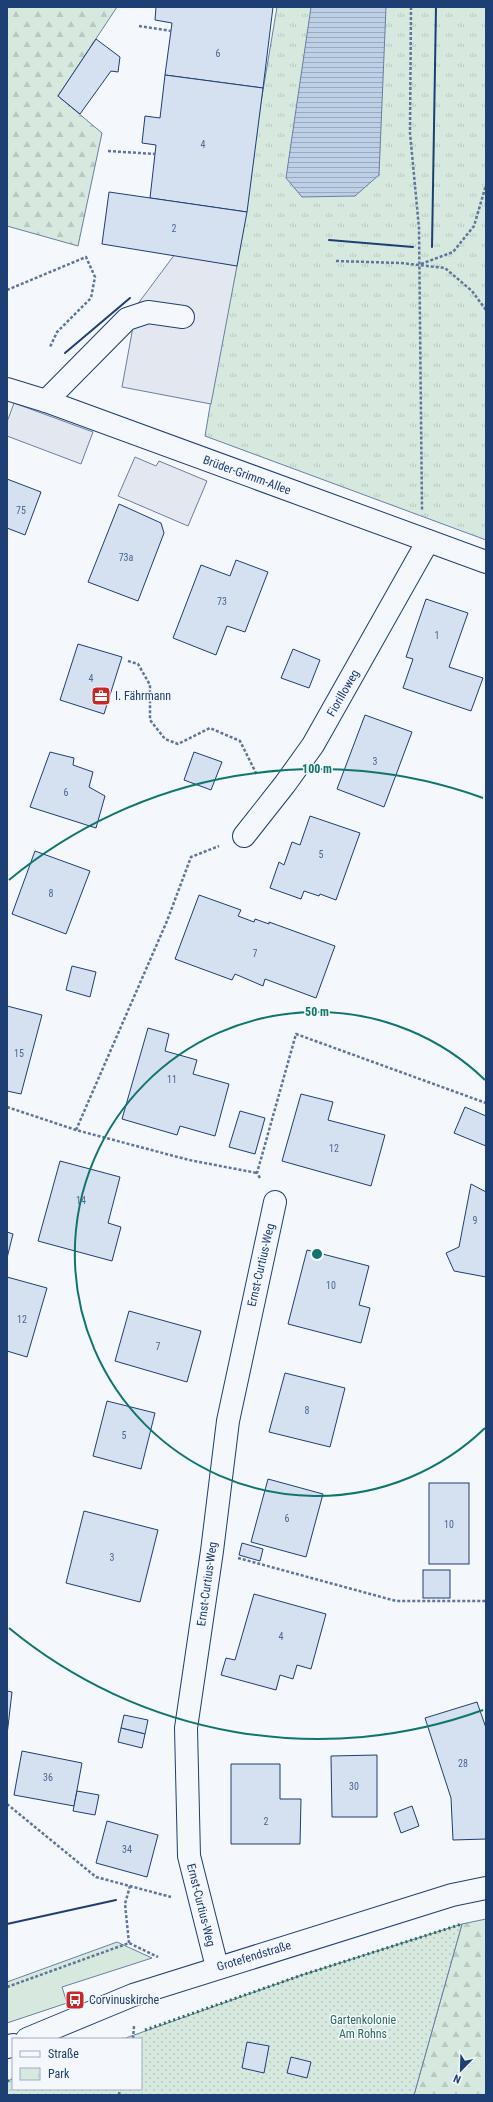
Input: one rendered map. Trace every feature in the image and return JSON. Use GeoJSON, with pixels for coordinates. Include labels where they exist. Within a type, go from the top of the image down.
{"type":"FeatureCollection","features":[{"type":"Feature","properties":{"kind":"street"},"geometry":{"type":"LineString","coordinates":[[46,401],[127,319],[148,312],[184,317]]}},
{"type":"Feature","properties":{"kind":"street","name":"Brüder-Grimm-Allee"},"geometry":{"type":"LineString","coordinates":[[7,389],[46,401],[486,562]]}},
{"type":"Feature","properties":{"kind":"street","name":"Fiorilloweg"},"geometry":{"type":"LineString","coordinates":[[244,836],[313,745],[423,539]]}},
{"type":"Feature","properties":{"kind":"street","name":"Ernst-Curtius-Weg"},"geometry":{"type":"LineString","coordinates":[[217,1967],[189,1856],[186,1728],[212,1551],[228,1421],[275,1202]]}},
{"type":"Feature","properties":{"kind":"street","name":"Grotefendstraße"},"geometry":{"type":"LineString","coordinates":[[29,2038],[133,1995],[217,1967],[452,1895],[486,1888]]}},
{"type":"Feature","properties":{"kind":"path"},"geometry":{"type":"LineString","coordinates":[[412,7],[410,134],[418,207],[420,265],[423,539]]}},
{"type":"Feature","properties":{"kind":"path"},"geometry":{"type":"LineString","coordinates":[[140,26],[171,31]]}},
{"type":"Feature","properties":{"kind":"path"},"geometry":{"type":"LineString","coordinates":[[108,151],[155,154]]}},
{"type":"Feature","properties":{"kind":"path"},"geometry":{"type":"LineString","coordinates":[[420,265],[453,252],[474,226],[486,185]]}},
{"type":"Feature","properties":{"kind":"path"},"geometry":{"type":"LineString","coordinates":[[7,290],[86,258],[95,277],[91,298],[57,332],[50,348]]}},
{"type":"Feature","properties":{"kind":"path"},"geometry":{"type":"LineString","coordinates":[[336,261],[420,265],[445,268],[472,291],[486,310]]}},
{"type":"Feature","properties":{"kind":"path"},"geometry":{"type":"LineString","coordinates":[[128,661],[138,664],[150,685],[150,720],[165,738],[178,744],[210,728],[240,741],[271,802]]}},
{"type":"Feature","properties":{"kind":"path"},"geometry":{"type":"LineString","coordinates":[[76,1130],[167,921],[191,857],[244,836]]}},
{"type":"Feature","properties":{"kind":"path"},"geometry":{"type":"LineString","coordinates":[[257,1173],[296,1034],[486,1103]]}},
{"type":"Feature","properties":{"kind":"path"},"geometry":{"type":"LineString","coordinates":[[7,1107],[76,1130],[189,1160],[257,1173],[275,1202]]}},
{"type":"Feature","properties":{"kind":"path"},"geometry":{"type":"LineString","coordinates":[[212,1551],[396,1601],[486,1601]]}},
{"type":"Feature","properties":{"kind":"path"},"geometry":{"type":"LineString","coordinates":[[7,1804],[96,1877],[172,1898]]}},
{"type":"Feature","properties":{"kind":"path"},"geometry":{"type":"LineString","coordinates":[[129,1943],[125,1904],[130,1886]]}},
{"type":"Feature","properties":{"kind":"path"},"geometry":{"type":"LineString","coordinates":[[7,1987],[129,1943],[162,1958]]}},
{"type":"Feature","properties":{"kind":"green space"},"geometry":{"type":"Polygon","coordinates":[[[7,7],[117,7],[58,96],[102,133],[78,246],[7,226],[7,7]]]}},
{"type":"Feature","properties":{"kind":"green space"},"geometry":{"type":"Polygon","coordinates":[[[277,7],[486,7],[486,540],[205,436],[277,7]]]}},
{"type":"Feature","properties":{"kind":"green space"},"geometry":{"type":"Polygon","coordinates":[[[486,1919],[486,2095],[414,2095],[462,1924],[486,1919]]]}},
{"type":"Feature","properties":{"kind":"green space","name":"Gartenkolonie Am Rohns"},"geometry":{"type":"Polygon","coordinates":[[[462,1924],[414,2095],[7,2095],[7,2081],[12,2079],[12,2090],[142,2090],[142,2038],[126,2038],[302,1975],[462,1924]]]}},
{"type":"Feature","properties":{"kind":"green space"},"geometry":{"type":"Polygon","coordinates":[[[117,1942],[152,1958],[62,1987],[67,2003],[7,2023],[7,1982],[117,1942]]]}},
{"type":"Feature","properties":{"kind":"shaded area"},"geometry":{"type":"Polygon","coordinates":[[[175,254],[237,266],[211,404],[122,387],[137,305],[175,254]]]}},
{"type":"Feature","properties":{"kind":"shaded area"},"geometry":{"type":"Polygon","coordinates":[[[14,403],[93,432],[81,464],[7,436],[7,422],[14,403]]]}},
{"type":"Feature","properties":{"kind":"shaded area"},"geometry":{"type":"Polygon","coordinates":[[[135,457],[156,466],[159,461],[207,481],[188,526],[118,496],[135,457]]]}},
{"type":"Feature","properties":{"kind":"water"},"geometry":{"type":"Polygon","coordinates":[[[311,7],[386,7],[379,175],[355,196],[302,197],[286,178],[311,7]]]}},
{"type":"Feature","properties":{"kind":"building"},"geometry":{"type":"Polygon","coordinates":[[[156,7],[273,7],[263,88],[165,75],[172,23],[155,20],[156,7]]]}},
{"type":"Feature","properties":{"kind":"building"},"geometry":{"type":"Polygon","coordinates":[[[96,39],[120,57],[118,72],[111,71],[80,114],[58,96],[96,39]]]}},
{"type":"Feature","properties":{"kind":"building"},"geometry":{"type":"Polygon","coordinates":[[[165,75],[263,88],[247,212],[150,198],[156,145],[142,143],[145,116],[160,118],[165,75]]]}},
{"type":"Feature","properties":{"kind":"building"},"geometry":{"type":"Polygon","coordinates":[[[109,192],[247,212],[237,266],[102,244],[109,192]]]}},
{"type":"Feature","properties":{"kind":"building"},"geometry":{"type":"Polygon","coordinates":[[[7,479],[41,492],[25,535],[7,528],[7,479]]]}},
{"type":"Feature","properties":{"kind":"building"},"geometry":{"type":"Polygon","coordinates":[[[119,504],[161,523],[164,533],[138,601],[88,582],[119,504]]]}},
{"type":"Feature","properties":{"kind":"building"},"geometry":{"type":"Polygon","coordinates":[[[236,560],[268,572],[245,632],[227,626],[216,655],[173,638],[201,565],[230,576],[236,560]]]}},
{"type":"Feature","properties":{"kind":"building"},"geometry":{"type":"Polygon","coordinates":[[[426,599],[468,613],[449,667],[483,678],[471,711],[403,688],[413,659],[406,657],[426,599]]]}},
{"type":"Feature","properties":{"kind":"building"},"geometry":{"type":"Polygon","coordinates":[[[78,644],[122,657],[104,714],[60,700],[78,644]]]}},
{"type":"Feature","properties":{"kind":"building"},"geometry":{"type":"Polygon","coordinates":[[[293,649],[320,660],[309,688],[281,678],[293,649]]]}},
{"type":"Feature","properties":{"kind":"building"},"geometry":{"type":"Polygon","coordinates":[[[365,715],[412,732],[384,807],[337,789],[365,715]]]}},
{"type":"Feature","properties":{"kind":"building"},"geometry":{"type":"Polygon","coordinates":[[[50,752],[74,758],[73,765],[93,772],[89,787],[105,796],[96,828],[30,807],[50,752]]]}},
{"type":"Feature","properties":{"kind":"building"},"geometry":{"type":"Polygon","coordinates":[[[194,752],[222,762],[211,790],[184,780],[194,752]]]}},
{"type":"Feature","properties":{"kind":"building"},"geometry":{"type":"Polygon","coordinates":[[[310,816],[360,833],[336,900],[320,894],[319,896],[304,891],[301,899],[270,888],[279,862],[284,865],[292,842],[300,845],[310,816]]]}},
{"type":"Feature","properties":{"kind":"building"},"geometry":{"type":"Polygon","coordinates":[[[35,851],[90,871],[66,934],[12,914],[35,851]]]}},
{"type":"Feature","properties":{"kind":"building"},"geometry":{"type":"Polygon","coordinates":[[[199,895],[241,910],[238,916],[254,922],[255,919],[269,924],[269,922],[335,946],[316,998],[265,979],[263,986],[235,974],[232,980],[175,959],[199,895]]]}},
{"type":"Feature","properties":{"kind":"building"},"geometry":{"type":"Polygon","coordinates":[[[72,966],[96,972],[90,997],[66,990],[72,966]]]}},
{"type":"Feature","properties":{"kind":"building"},"geometry":{"type":"Polygon","coordinates":[[[7,1006],[42,1015],[21,1094],[7,1091],[7,1006]]]}},
{"type":"Feature","properties":{"kind":"building"},"geometry":{"type":"Polygon","coordinates":[[[148,1028],[169,1034],[165,1051],[197,1060],[193,1074],[229,1084],[215,1136],[180,1126],[177,1135],[122,1119],[148,1028]]]}},
{"type":"Feature","properties":{"kind":"building"},"geometry":{"type":"Polygon","coordinates":[[[301,1094],[333,1102],[328,1120],[385,1135],[371,1186],[282,1161],[301,1094]]]}},
{"type":"Feature","properties":{"kind":"building"},"geometry":{"type":"Polygon","coordinates":[[[465,1107],[486,1116],[486,1146],[454,1133],[465,1107]]]}},
{"type":"Feature","properties":{"kind":"building"},"geometry":{"type":"Polygon","coordinates":[[[240,1111],[265,1118],[255,1154],[229,1147],[240,1111]]]}},
{"type":"Feature","properties":{"kind":"building"},"geometry":{"type":"Polygon","coordinates":[[[60,1161],[120,1177],[108,1223],[121,1227],[112,1261],[38,1241],[60,1161]]]}},
{"type":"Feature","properties":{"kind":"building"},"geometry":{"type":"Polygon","coordinates":[[[471,1184],[486,1192],[486,1277],[454,1271],[446,1253],[459,1247],[471,1184]]]}},
{"type":"Feature","properties":{"kind":"building"},"geometry":{"type":"Polygon","coordinates":[[[7,1232],[13,1234],[7,1258],[7,1232]]]}},
{"type":"Feature","properties":{"kind":"building"},"geometry":{"type":"Polygon","coordinates":[[[307,1250],[369,1266],[359,1305],[370,1308],[361,1343],[288,1324],[307,1250]]]}},
{"type":"Feature","properties":{"kind":"building"},"geometry":{"type":"Polygon","coordinates":[[[7,1277],[47,1288],[27,1357],[7,1351],[7,1277]]]}},
{"type":"Feature","properties":{"kind":"building"},"geometry":{"type":"Polygon","coordinates":[[[129,1311],[201,1331],[187,1382],[115,1361],[129,1311]]]}},
{"type":"Feature","properties":{"kind":"building"},"geometry":{"type":"Polygon","coordinates":[[[285,1373],[345,1388],[330,1447],[269,1432],[285,1373]]]}},
{"type":"Feature","properties":{"kind":"building"},"geometry":{"type":"Polygon","coordinates":[[[107,1401],[155,1413],[141,1469],[93,1456],[107,1401]]]}},
{"type":"Feature","properties":{"kind":"building"},"geometry":{"type":"Polygon","coordinates":[[[268,1479],[323,1494],[306,1557],[251,1542],[268,1479]]]}},
{"type":"Feature","properties":{"kind":"building"},"geometry":{"type":"Polygon","coordinates":[[[429,1483],[469,1483],[469,1564],[429,1564],[429,1483]]]}},
{"type":"Feature","properties":{"kind":"building"},"geometry":{"type":"Polygon","coordinates":[[[84,1511],[158,1530],[140,1602],[66,1583],[84,1511]]]}},
{"type":"Feature","properties":{"kind":"building"},"geometry":{"type":"Polygon","coordinates":[[[242,1543],[263,1549],[260,1561],[239,1555],[242,1543]]]}},
{"type":"Feature","properties":{"kind":"building"},"geometry":{"type":"Polygon","coordinates":[[[423,1570],[450,1570],[450,1598],[423,1598],[423,1570]]]}},
{"type":"Feature","properties":{"kind":"building"},"geometry":{"type":"Polygon","coordinates":[[[254,1594],[326,1614],[311,1669],[297,1665],[293,1679],[280,1675],[276,1690],[221,1675],[226,1658],[235,1660],[254,1594]]]}},
{"type":"Feature","properties":{"kind":"building"},"geometry":{"type":"Polygon","coordinates":[[[7,1691],[12,1692],[7,1735],[7,1691]]]}},
{"type":"Feature","properties":{"kind":"building"},"geometry":{"type":"Polygon","coordinates":[[[477,1702],[486,1728],[486,1839],[453,1840],[451,1798],[425,1718],[477,1702]]]}},
{"type":"Feature","properties":{"kind":"building"},"geometry":{"type":"Polygon","coordinates":[[[124,1715],[148,1720],[145,1734],[121,1728],[124,1715]]]}},
{"type":"Feature","properties":{"kind":"building"},"geometry":{"type":"Polygon","coordinates":[[[121,1728],[145,1734],[142,1748],[118,1742],[121,1728]]]}},
{"type":"Feature","properties":{"kind":"building"},"geometry":{"type":"Polygon","coordinates":[[[22,1751],[82,1763],[74,1806],[14,1795],[22,1751]]]}},
{"type":"Feature","properties":{"kind":"building"},"geometry":{"type":"Polygon","coordinates":[[[377,1755],[377,1817],[332,1817],[331,1756],[377,1755]]]}},
{"type":"Feature","properties":{"kind":"building"},"geometry":{"type":"Polygon","coordinates":[[[231,1764],[280,1764],[280,1799],[301,1799],[300,1844],[231,1844],[231,1764]]]}},
{"type":"Feature","properties":{"kind":"building"},"geometry":{"type":"Polygon","coordinates":[[[77,1791],[99,1795],[95,1815],[73,1811],[77,1791]]]}},
{"type":"Feature","properties":{"kind":"building"},"geometry":{"type":"Polygon","coordinates":[[[412,1806],[419,1826],[401,1833],[394,1813],[412,1806]]]}},
{"type":"Feature","properties":{"kind":"building"},"geometry":{"type":"Polygon","coordinates":[[[107,1821],[158,1835],[147,1877],[96,1863],[107,1821]]]}},
{"type":"Feature","properties":{"kind":"building"},"geometry":{"type":"Polygon","coordinates":[[[247,2042],[269,2046],[264,2073],[242,2068],[247,2042]]]}},
{"type":"Feature","properties":{"kind":"building"},"geometry":{"type":"Polygon","coordinates":[[[291,2057],[311,2062],[307,2078],[287,2073],[291,2057]]]}},
{"type":"Feature","properties":{"kind":"hedge"},"geometry":{"type":"LineString","coordinates":[[145,2030],[302,1975],[462,1924]]}},
{"type":"Feature","properties":{"kind":"hedge"},"geometry":{"type":"LineString","coordinates":[[7,2081],[12,2079]]}},
{"type":"Feature","properties":{"kind":"wall"},"geometry":{"type":"LineString","coordinates":[[432,247],[436,7]]}},
{"type":"Feature","properties":{"kind":"wall"},"geometry":{"type":"LineString","coordinates":[[329,240],[413,247]]}},
{"type":"Feature","properties":{"kind":"wall"},"geometry":{"type":"LineString","coordinates":[[65,353],[130,298]]}},
{"type":"Feature","properties":{"kind":"wall"},"geometry":{"type":"LineString","coordinates":[[7,1924],[116,1900]]}},
{"type":"Feature","properties":{"kind":"place","name":"I. Fährmann"},"geometry":{"type":"Point","coordinates":[101,696]}},
{"type":"Feature","properties":{"kind":"place","name":"Corvinuskirche"},"geometry":{"type":"Point","coordinates":[75,2000]}}]}
